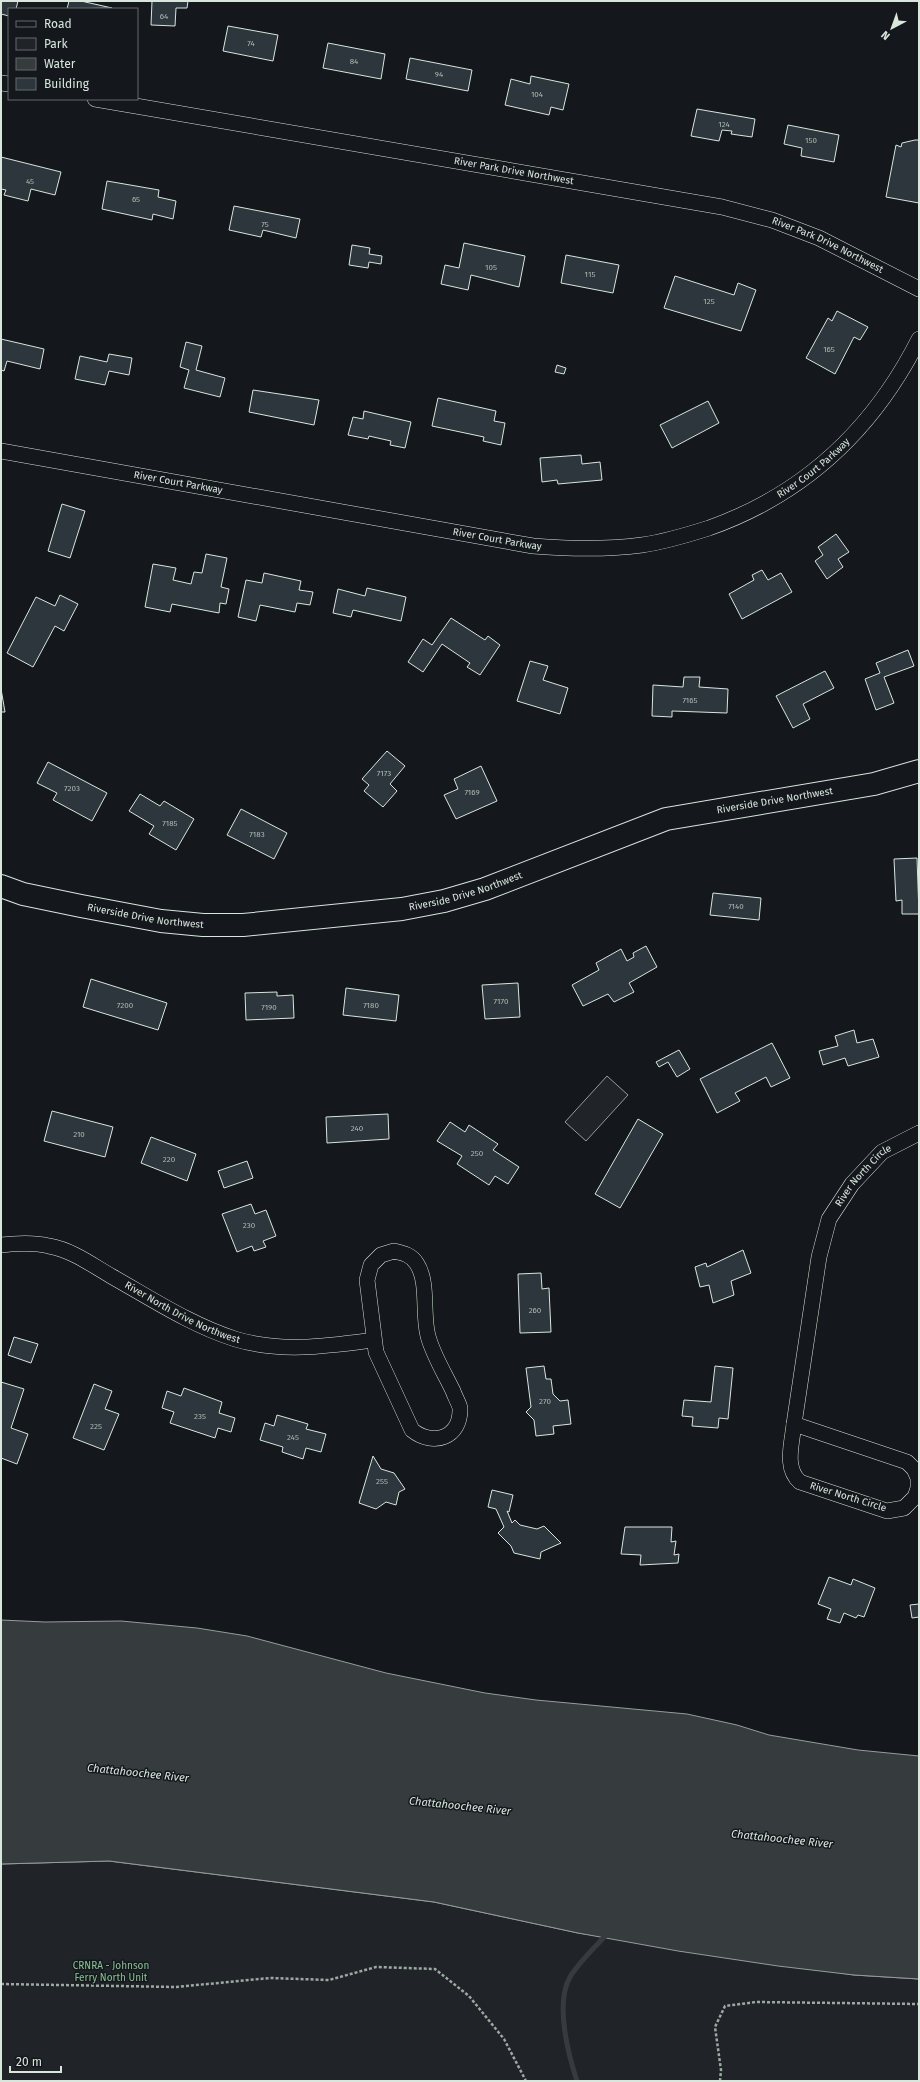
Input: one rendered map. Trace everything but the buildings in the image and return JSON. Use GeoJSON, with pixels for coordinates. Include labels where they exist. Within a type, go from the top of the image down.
{"type":"FeatureCollection","features":[{"type":"Feature","properties":{"kind":"street","name":"River Park Drive Northwest"},"geometry":{"type":"LineString","coordinates":[[101,100],[722,206],[772,220],[819,238],[919,289]]}},
{"type":"Feature","properties":{"kind":"street","name":"River Court Parkway"},"geometry":{"type":"LineString","coordinates":[[1,451],[533,546],[585,550],[643,545],[687,536],[736,518],[776,498],[818,468],[854,434],[885,395],[919,339]]}},
{"type":"Feature","properties":{"kind":"street","name":"Riverside Drive Northwest"},"geometry":{"type":"LineString","coordinates":[[1,886],[23,894],[95,909],[161,921],[203,925],[243,925],[402,909],[444,901],[485,889],[666,819],[874,784],[919,771]]}},
{"type":"Feature","properties":{"kind":"street","name":"River North Circle"},"geometry":{"type":"LineString","coordinates":[[794,1424],[906,1462],[914,1469],[918,1478],[918,1488],[915,1497],[904,1508],[887,1511],[800,1482],[793,1476],[790,1466],[794,1424],[819,1257],[829,1219],[852,1184],[882,1152],[919,1133]]}},
{"type":"Feature","properties":{"kind":"street","name":"River North Drive Northwest"},"geometry":{"type":"LineString","coordinates":[[1,1244],[27,1242],[50,1246],[73,1254],[189,1321],[236,1339],[264,1345],[298,1348],[374,1340]]}},
{"type":"Feature","properties":{"kind":"street"},"geometry":{"type":"LineString","coordinates":[[394,1251],[406,1254],[417,1262],[421,1273],[428,1336],[460,1407],[459,1421],[450,1434],[439,1439],[429,1439],[420,1436],[412,1430],[376,1352],[374,1340],[367,1280],[371,1264],[381,1255],[394,1251]]}},
{"type":"Feature","properties":{"kind":"path"},"geometry":{"type":"LineString","coordinates":[[1,1984],[176,1987],[270,1978],[329,1980],[376,1967],[436,1968],[469,1996],[504,2039],[526,2081]]}},
{"type":"Feature","properties":{"kind":"path"},"geometry":{"type":"LineString","coordinates":[[720,2081],[721,2070],[715,2026],[725,2006],[756,2002],[874,2002],[919,2004]]}},
{"type":"Feature","properties":{"kind":"green space"},"geometry":{"type":"Polygon","coordinates":[[[607,1076],[628,1095],[586,1141],[565,1122],[607,1076]]]}},
{"type":"Feature","properties":{"kind":"green space","name":"CRNRA - Johnson Ferry North Unit"},"geometry":{"type":"Polygon","coordinates":[[[109,1861],[434,1902],[578,1933],[854,1975],[919,1979],[919,2081],[1,2081],[1,1864],[109,1861]]]}},
{"type":"Feature","properties":{"kind":"water","name":"Chattahoochee River"},"geometry":{"type":"Polygon","coordinates":[[[1,1620],[45,1622],[121,1621],[197,1628],[247,1636],[386,1673],[485,1693],[536,1700],[687,1714],[737,1725],[769,1735],[858,1750],[919,1756],[919,1979],[854,1975],[778,1966],[678,1951],[578,1933],[434,1902],[109,1861],[1,1864],[1,1620]]]}},
{"type":"Feature","properties":{"kind":"waterway"},"geometry":{"type":"LineString","coordinates":[[577,2081],[564,2029],[563,2014],[566,1988],[570,1977],[578,1966],[608,1933]]}}]}
